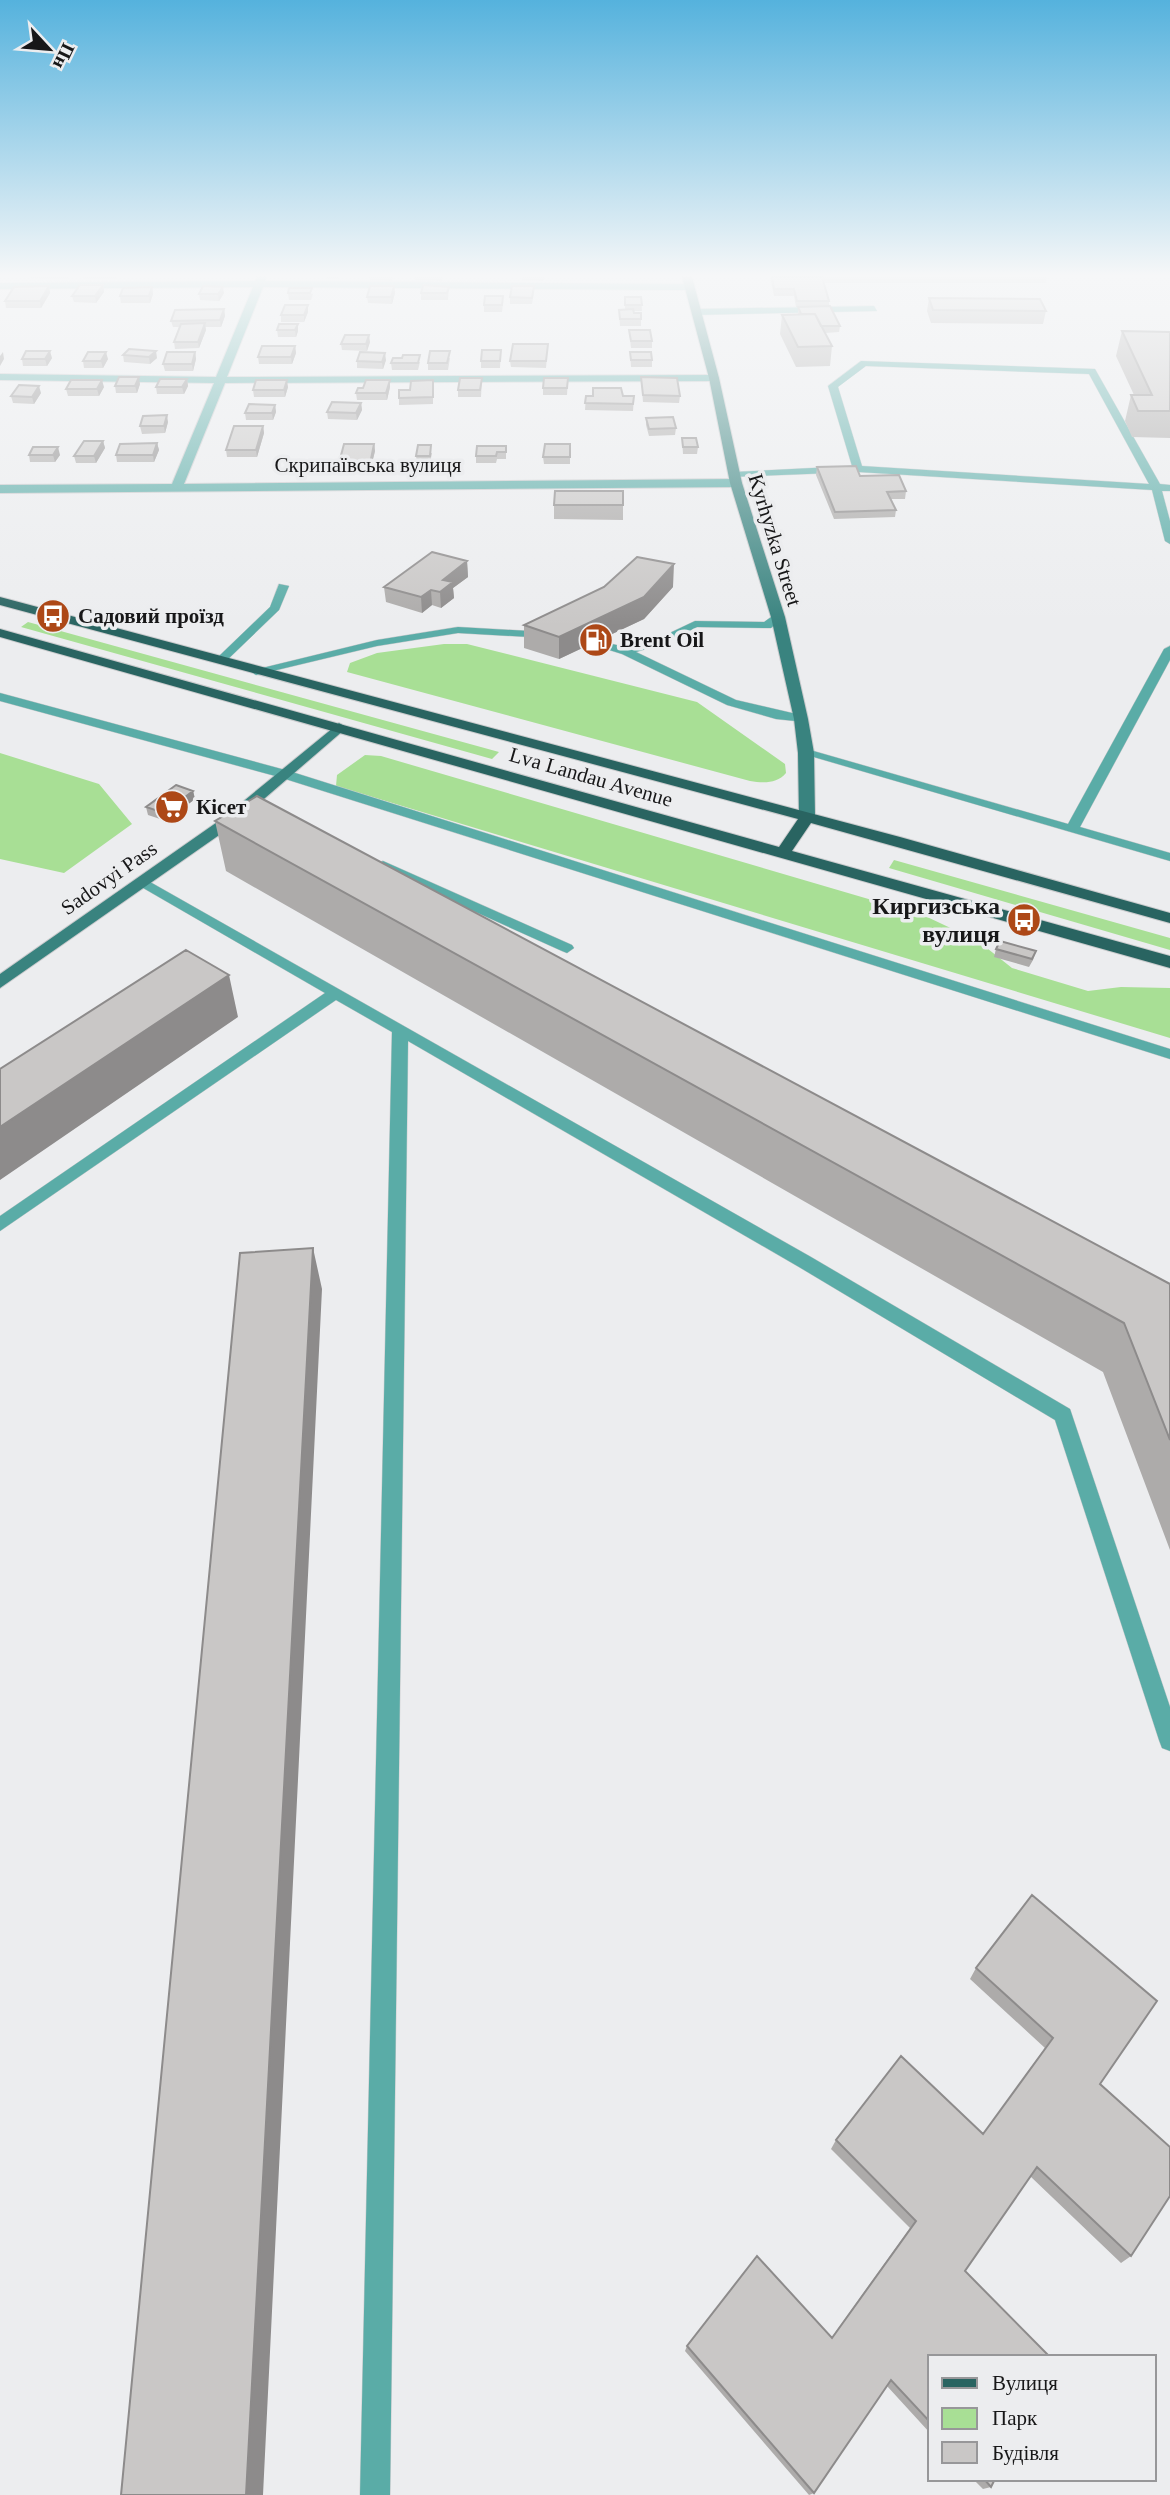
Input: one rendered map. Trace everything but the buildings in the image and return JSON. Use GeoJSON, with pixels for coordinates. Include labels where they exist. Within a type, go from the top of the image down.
{"type":"FeatureCollection","features":[{"type":"Feature","properties":{"kind":"main road","name":"Lva Landau Avenue"},"geometry":{"type":"LineString","coordinates":[[0,601],[256,671],[782,853],[1170,962]]}},
{"type":"Feature","properties":{"kind":"main road","name":"Lva Landau Avenue"},"geometry":{"type":"LineString","coordinates":[[0,633],[339,727],[807,817],[1170,918]]}},
{"type":"Feature","properties":{"kind":"main road"},"geometry":{"type":"LineString","coordinates":[[782,853],[807,817]]}},
{"type":"Feature","properties":{"kind":"street"},"geometry":{"type":"LineString","coordinates":[[178,485],[214,393]]}},
{"type":"Feature","properties":{"kind":"street","name":"Kyrhyzka Street"},"geometry":{"type":"LineString","coordinates":[[717,393],[735,479],[778,617],[801,719],[806,752],[807,817]]}},
{"type":"Feature","properties":{"kind":"street","name":"Скрипаївська вулиця"},"geometry":{"type":"LineString","coordinates":[[0,489],[735,479]]}},
{"type":"Feature","properties":{"kind":"street","name":"Sadovyi Pass"},"geometry":{"type":"LineString","coordinates":[[0,982],[256,808],[284,774],[339,727]]}},
{"type":"Feature","properties":{"kind":"lane"},"geometry":{"type":"LineString","coordinates":[[835,393],[858,469]]}},
{"type":"Feature","properties":{"kind":"lane"},"geometry":{"type":"LineString","coordinates":[[1104,393],[1156,488],[1170,541]]}},
{"type":"Feature","properties":{"kind":"lane"},"geometry":{"type":"LineString","coordinates":[[735,479],[858,469],[1170,488]]}},
{"type":"Feature","properties":{"kind":"lane"},"geometry":{"type":"LineString","coordinates":[[219,661],[275,608],[283,586]]}},
{"type":"Feature","properties":{"kind":"lane"},"geometry":{"type":"LineString","coordinates":[[626,651],[661,641],[695,624],[767,626],[778,617]]}},
{"type":"Feature","properties":{"kind":"lane"},"geometry":{"type":"LineString","coordinates":[[256,671],[377,643],[458,630],[551,635]]}},
{"type":"Feature","properties":{"kind":"lane"},"geometry":{"type":"LineString","coordinates":[[593,643],[626,651],[714,698],[764,715],[801,719]]}},
{"type":"Feature","properties":{"kind":"lane"},"geometry":{"type":"LineString","coordinates":[[1072,829],[1170,649]]}},
{"type":"Feature","properties":{"kind":"lane"},"geometry":{"type":"LineString","coordinates":[[0,697],[284,774],[1170,1054]]}},
{"type":"Feature","properties":{"kind":"lane"},"geometry":{"type":"LineString","coordinates":[[806,752],[1170,857]]}},
{"type":"Feature","properties":{"kind":"lane"},"geometry":{"type":"LineString","coordinates":[[364,857],[567,948]]}},
{"type":"Feature","properties":{"kind":"lane"},"geometry":{"type":"LineString","coordinates":[[144,882],[805,1262],[1063,1415],[1170,1740]]}},
{"type":"Feature","properties":{"kind":"lane"},"geometry":{"type":"LineString","coordinates":[[0,1225],[337,992]]}},
{"type":"Feature","properties":{"kind":"lane"},"geometry":{"type":"LineString","coordinates":[[375,2495],[400,1029]]}},
{"type":"Feature","properties":{"kind":"green space"},"geometry":{"type":"Polygon","coordinates":[[[28,622],[499,752],[492,759],[21,627],[28,622]]]}},
{"type":"Feature","properties":{"kind":"green space"},"geometry":{"type":"Polygon","coordinates":[[[444,644],[467,644],[697,702],[785,764],[786,773],[774,781],[750,781],[347,672],[350,663],[377,653],[444,644]]]}},
{"type":"Feature","properties":{"kind":"green space"},"geometry":{"type":"Polygon","coordinates":[[[0,753],[99,784],[132,824],[64,873],[0,859],[0,753]]]}},
{"type":"Feature","properties":{"kind":"green space"},"geometry":{"type":"Polygon","coordinates":[[[365,755],[381,756],[923,915],[978,941],[1012,968],[1088,991],[1121,987],[1170,988],[1170,1038],[336,786],[337,775],[365,755]]]}},
{"type":"Feature","properties":{"kind":"green space"},"geometry":{"type":"Polygon","coordinates":[[[894,860],[1170,938],[1170,950],[889,868],[894,860]]]}},
{"type":"Feature","properties":{"kind":"place","name":"Садовий проїзд"},"geometry":{"type":"Point","coordinates":[53,616]}},
{"type":"Feature","properties":{"kind":"place","name":"Brent Oil"},"geometry":{"type":"Point","coordinates":[596,640]}},
{"type":"Feature","properties":{"kind":"place","name":"Кісет"},"geometry":{"type":"Point","coordinates":[172,807]}},
{"type":"Feature","properties":{"kind":"place","name":"Киргизська вулиця"},"geometry":{"type":"Point","coordinates":[1024,920]}}]}
